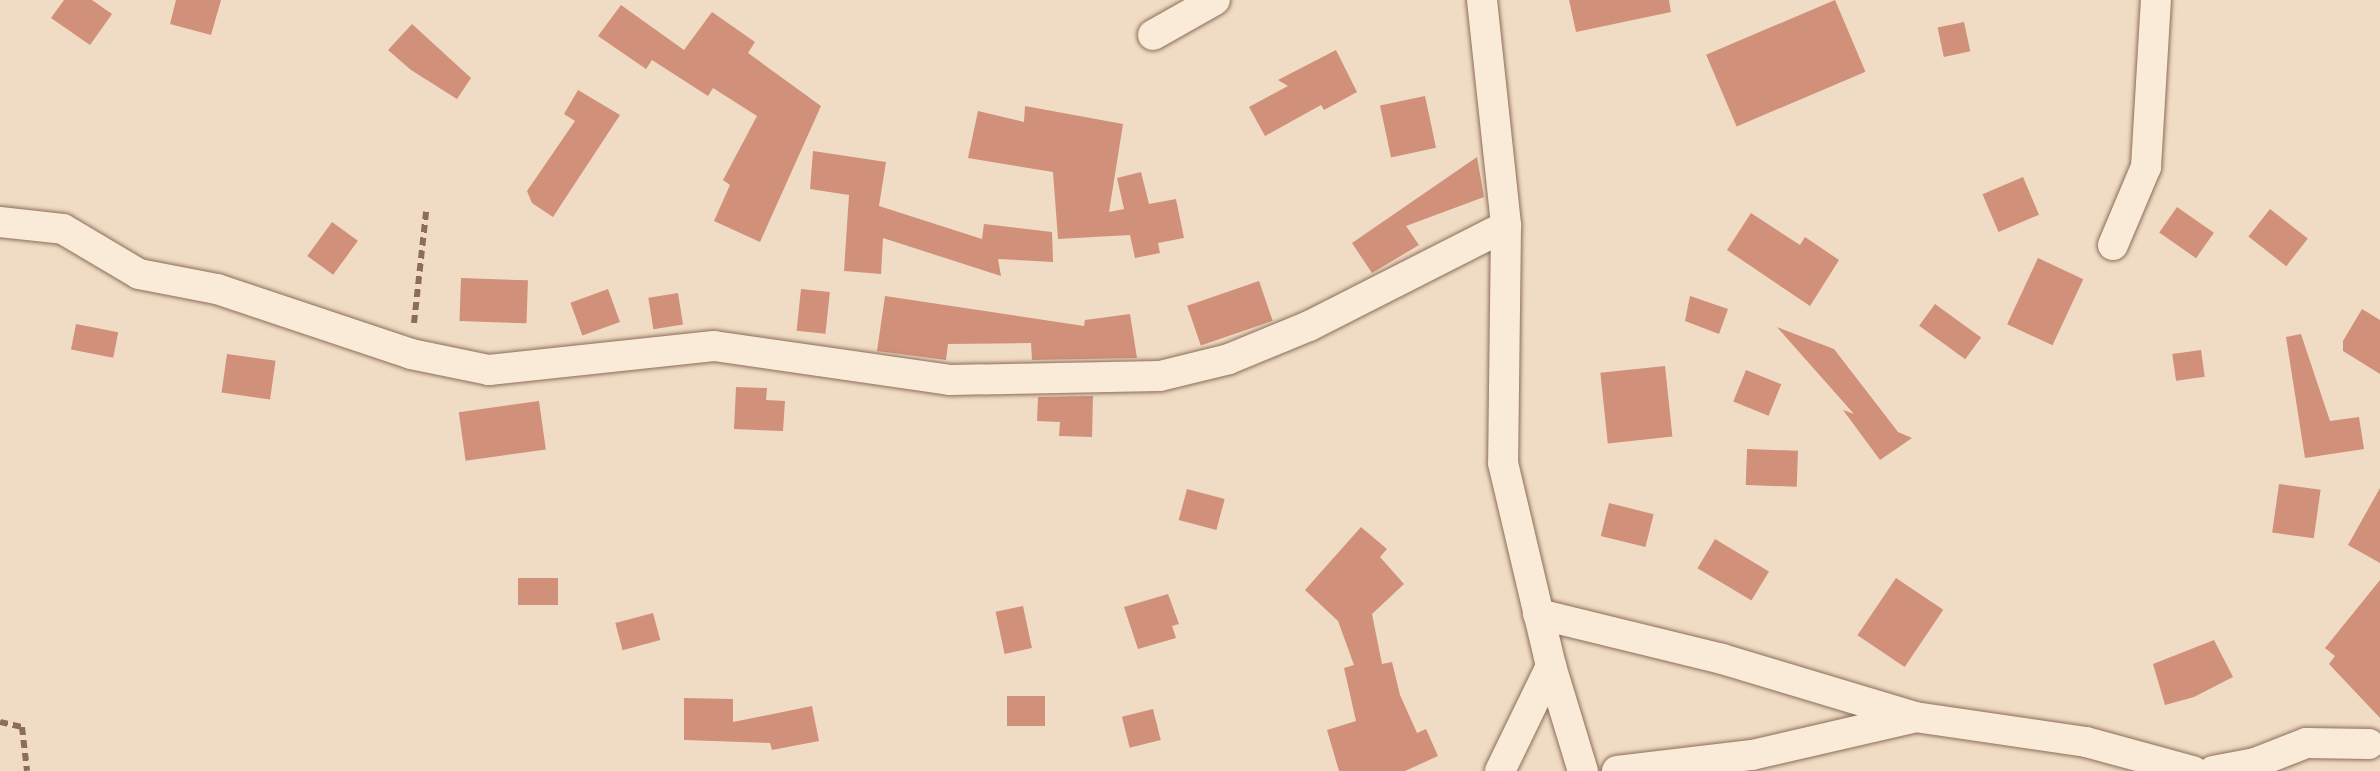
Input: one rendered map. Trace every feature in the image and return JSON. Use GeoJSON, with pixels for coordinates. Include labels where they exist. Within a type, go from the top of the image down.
{"type":"FeatureCollection","features":[{"type":"Feature","properties":{"kind":"street"},"geometry":{"type":"LineString","coordinates":[[1153,35],[1214,0]]}},
{"type":"Feature","properties":{"kind":"street"},"geometry":{"type":"LineString","coordinates":[[1482,0],[1506,226],[1503,462],[1551,666],[1583,771]]}},
{"type":"Feature","properties":{"kind":"street"},"geometry":{"type":"LineString","coordinates":[[2113,245],[2146,167],[2156,0]]}},
{"type":"Feature","properties":{"kind":"street"},"geometry":{"type":"LineString","coordinates":[[0,222],[63,228],[140,274],[218,289],[411,354],[489,370],[714,346],[950,380],[1160,376],[1229,359],[1309,326],[1506,226]]}},
{"type":"Feature","properties":{"kind":"street"},"geometry":{"type":"LineString","coordinates":[[1538,614],[1722,659],[1915,717],[2086,742],[2193,771]]}},
{"type":"Feature","properties":{"kind":"street"},"geometry":{"type":"LineString","coordinates":[[1500,771],[1551,666]]}},
{"type":"Feature","properties":{"kind":"street"},"geometry":{"type":"LineString","coordinates":[[1617,771],[1752,756],[1915,717]]}},
{"type":"Feature","properties":{"kind":"street"},"geometry":{"type":"LineString","coordinates":[[2213,771],[2255,762],[2306,743],[2369,744]]}},
{"type":"Feature","properties":{"kind":"path"},"geometry":{"type":"LineString","coordinates":[[411,354],[426,212]]}},
{"type":"Feature","properties":{"kind":"path"},"geometry":{"type":"LineString","coordinates":[[0,722],[22,727],[28,771]]}},
{"type":"Feature","properties":{"kind":"building"},"geometry":{"type":"Polygon","coordinates":[[[64,0],[92,0],[112,14],[90,45],[51,18],[64,0]]]}},
{"type":"Feature","properties":{"kind":"building"},"geometry":{"type":"Polygon","coordinates":[[[176,0],[221,0],[211,35],[170,24],[176,0]]]}},
{"type":"Feature","properties":{"kind":"building"},"geometry":{"type":"Polygon","coordinates":[[[1569,0],[1669,0],[1671,12],[1576,32],[1569,0]]]}},
{"type":"Feature","properties":{"kind":"building"},"geometry":{"type":"Polygon","coordinates":[[[1835,0],[1865,72],[1737,127],[1706,55],[1835,0]]]}},
{"type":"Feature","properties":{"kind":"building"},"geometry":{"type":"Polygon","coordinates":[[[621,5],[684,50],[712,12],[755,42],[748,53],[821,106],[760,242],[714,221],[730,185],[723,180],[757,116],[713,88],[708,96],[652,60],[646,69],[598,36],[621,5]]]}},
{"type":"Feature","properties":{"kind":"building"},"geometry":{"type":"Polygon","coordinates":[[[1964,22],[1970,51],[1944,57],[1938,28],[1964,22]]]}},
{"type":"Feature","properties":{"kind":"building"},"geometry":{"type":"Polygon","coordinates":[[[412,24],[471,78],[457,99],[388,50],[412,24]]]}},
{"type":"Feature","properties":{"kind":"building"},"geometry":{"type":"Polygon","coordinates":[[[1336,50],[1357,92],[1324,110],[1321,105],[1265,136],[1249,107],[1288,86],[1278,80],[1336,50]]]}},
{"type":"Feature","properties":{"kind":"building"},"geometry":{"type":"Polygon","coordinates":[[[578,90],[620,115],[553,217],[532,203],[527,191],[575,121],[564,114],[578,90]]]}},
{"type":"Feature","properties":{"kind":"building"},"geometry":{"type":"Polygon","coordinates":[[[1425,96],[1436,148],[1391,157],[1380,106],[1425,96]]]}},
{"type":"Feature","properties":{"kind":"building"},"geometry":{"type":"Polygon","coordinates":[[[1025,106],[1123,124],[1109,212],[1124,209],[1117,178],[1141,172],[1149,204],[1176,199],[1184,238],[1158,243],[1160,253],[1135,258],[1130,235],[1058,239],[1053,172],[968,158],[978,111],[1024,122],[1025,106]]]}},
{"type":"Feature","properties":{"kind":"building"},"geometry":{"type":"Polygon","coordinates":[[[813,151],[886,162],[879,206],[982,239],[984,224],[1052,232],[1053,262],[998,259],[1001,276],[883,238],[881,274],[844,271],[849,195],[810,189],[813,151]]]}},
{"type":"Feature","properties":{"kind":"building"},"geometry":{"type":"Polygon","coordinates":[[[1477,157],[1484,197],[1406,226],[1419,245],[1372,273],[1352,243],[1477,157]]]}},
{"type":"Feature","properties":{"kind":"building"},"geometry":{"type":"Polygon","coordinates":[[[2023,177],[2039,215],[1999,232],[1982,194],[2023,177]]]}},
{"type":"Feature","properties":{"kind":"building"},"geometry":{"type":"Polygon","coordinates":[[[2177,207],[2214,233],[2196,258],[2159,232],[2177,207]]]}},
{"type":"Feature","properties":{"kind":"building"},"geometry":{"type":"Polygon","coordinates":[[[2270,209],[2308,239],[2286,266],[2248,237],[2270,209]]]}},
{"type":"Feature","properties":{"kind":"building"},"geometry":{"type":"Polygon","coordinates":[[[1751,213],[1800,245],[1805,237],[1839,260],[1810,306],[1727,250],[1751,213]]]}},
{"type":"Feature","properties":{"kind":"building"},"geometry":{"type":"Polygon","coordinates":[[[332,222],[358,241],[333,275],[307,256],[332,222]]]}},
{"type":"Feature","properties":{"kind":"building"},"geometry":{"type":"Polygon","coordinates":[[[2038,258],[2083,279],[2052,345],[2007,324],[2038,258]]]}},
{"type":"Feature","properties":{"kind":"building"},"geometry":{"type":"Polygon","coordinates":[[[461,278],[528,280],[526,323],[459,321],[461,278]]]}},
{"type":"Feature","properties":{"kind":"building"},"geometry":{"type":"Polygon","coordinates":[[[1259,281],[1273,321],[1201,345],[1187,306],[1259,281]]]}},
{"type":"Feature","properties":{"kind":"building"},"geometry":{"type":"Polygon","coordinates":[[[608,289],[620,322],[582,336],[570,303],[608,289]]]}},
{"type":"Feature","properties":{"kind":"building"},"geometry":{"type":"Polygon","coordinates":[[[801,289],[830,292],[825,334],[797,331],[801,289]]]}},
{"type":"Feature","properties":{"kind":"building"},"geometry":{"type":"Polygon","coordinates":[[[678,293],[683,325],[653,329],[648,298],[678,293]]]}},
{"type":"Feature","properties":{"kind":"building"},"geometry":{"type":"Polygon","coordinates":[[[885,296],[1084,326],[1085,320],[1130,314],[1137,358],[1032,360],[1031,343],[948,344],[946,360],[877,351],[885,296]]]}},
{"type":"Feature","properties":{"kind":"building"},"geometry":{"type":"Polygon","coordinates":[[[1690,296],[1728,309],[1719,334],[1685,321],[1690,296]]]}},
{"type":"Feature","properties":{"kind":"building"},"geometry":{"type":"Polygon","coordinates":[[[1935,304],[1981,338],[1965,359],[1919,326],[1935,304]]]}},
{"type":"Feature","properties":{"kind":"building"},"geometry":{"type":"Polygon","coordinates":[[[2362,309],[2380,320],[2380,374],[2343,351],[2343,341],[2362,309]]]}},
{"type":"Feature","properties":{"kind":"building"},"geometry":{"type":"Polygon","coordinates":[[[76,324],[118,332],[113,358],[71,350],[76,324]]]}},
{"type":"Feature","properties":{"kind":"building"},"geometry":{"type":"Polygon","coordinates":[[[1777,327],[1834,349],[1898,432],[1912,438],[1880,460],[1843,410],[1854,414],[1777,327]]]}},
{"type":"Feature","properties":{"kind":"building"},"geometry":{"type":"Polygon","coordinates":[[[2301,334],[2330,421],[2359,417],[2364,449],[2305,458],[2286,337],[2301,334]]]}},
{"type":"Feature","properties":{"kind":"building"},"geometry":{"type":"Polygon","coordinates":[[[2201,350],[2205,377],[2176,381],[2172,354],[2201,350]]]}},
{"type":"Feature","properties":{"kind":"building"},"geometry":{"type":"Polygon","coordinates":[[[227,354],[276,361],[270,399],[222,393],[227,354]]]}},
{"type":"Feature","properties":{"kind":"building"},"geometry":{"type":"Polygon","coordinates":[[[1665,366],[1672,437],[1608,443],[1600,373],[1665,366]]]}},
{"type":"Feature","properties":{"kind":"building"},"geometry":{"type":"Polygon","coordinates":[[[1746,370],[1781,384],[1768,416],[1733,402],[1746,370]]]}},
{"type":"Feature","properties":{"kind":"building"},"geometry":{"type":"Polygon","coordinates":[[[736,387],[767,388],[766,400],[785,401],[783,431],[734,429],[736,387]]]}},
{"type":"Feature","properties":{"kind":"building"},"geometry":{"type":"Polygon","coordinates":[[[1093,396],[1092,437],[1059,436],[1060,422],[1037,421],[1038,397],[1093,396]]]}},
{"type":"Feature","properties":{"kind":"building"},"geometry":{"type":"Polygon","coordinates":[[[539,401],[546,450],[466,461],[459,412],[539,401]]]}},
{"type":"Feature","properties":{"kind":"building"},"geometry":{"type":"Polygon","coordinates":[[[1747,449],[1798,451],[1797,487],[1746,485],[1747,449]]]}},
{"type":"Feature","properties":{"kind":"building"},"geometry":{"type":"Polygon","coordinates":[[[2279,484],[2321,490],[2314,538],[2272,533],[2279,484]]]}},
{"type":"Feature","properties":{"kind":"building"},"geometry":{"type":"Polygon","coordinates":[[[2380,488],[2380,563],[2348,545],[2380,488]]]}},
{"type":"Feature","properties":{"kind":"building"},"geometry":{"type":"Polygon","coordinates":[[[1187,489],[1225,499],[1216,530],[1179,520],[1187,489]]]}},
{"type":"Feature","properties":{"kind":"building"},"geometry":{"type":"Polygon","coordinates":[[[1609,503],[1654,514],[1645,547],[1601,536],[1609,503]]]}},
{"type":"Feature","properties":{"kind":"building"},"geometry":{"type":"Polygon","coordinates":[[[1361,527],[1387,549],[1380,557],[1404,584],[1372,614],[1382,664],[1392,662],[1400,695],[1417,733],[1426,729],[1438,756],[1405,771],[1339,771],[1327,730],[1356,721],[1344,668],[1354,665],[1338,621],[1305,590],[1361,527]]]}},
{"type":"Feature","properties":{"kind":"building"},"geometry":{"type":"Polygon","coordinates":[[[1715,539],[1769,571],[1751,601],[1697,568],[1715,539]]]}},
{"type":"Feature","properties":{"kind":"building"},"geometry":{"type":"Polygon","coordinates":[[[518,578],[558,578],[558,605],[518,605],[518,578]]]}},
{"type":"Feature","properties":{"kind":"building"},"geometry":{"type":"Polygon","coordinates":[[[1896,578],[1943,610],[1905,667],[1857,635],[1896,578]]]}},
{"type":"Feature","properties":{"kind":"building"},"geometry":{"type":"Polygon","coordinates":[[[2380,580],[2380,718],[2329,664],[2335,656],[2325,648],[2380,580]]]}},
{"type":"Feature","properties":{"kind":"building"},"geometry":{"type":"Polygon","coordinates":[[[1168,594],[1179,624],[1172,626],[1176,638],[1138,649],[1124,607],[1168,594]]]}},
{"type":"Feature","properties":{"kind":"building"},"geometry":{"type":"Polygon","coordinates":[[[1023,606],[1032,648],[1005,654],[996,612],[1023,606]]]}},
{"type":"Feature","properties":{"kind":"building"},"geometry":{"type":"Polygon","coordinates":[[[653,613],[660,640],[623,650],[615,623],[653,613]]]}},
{"type":"Feature","properties":{"kind":"building"},"geometry":{"type":"Polygon","coordinates":[[[2214,640],[2233,677],[2194,697],[2165,705],[2153,664],[2214,640]]]}},
{"type":"Feature","properties":{"kind":"building"},"geometry":{"type":"Polygon","coordinates":[[[1007,696],[1045,696],[1045,726],[1007,726],[1007,696]]]}},
{"type":"Feature","properties":{"kind":"building"},"geometry":{"type":"Polygon","coordinates":[[[684,698],[733,699],[733,722],[812,706],[819,741],[772,750],[770,743],[684,740],[684,698]]]}},
{"type":"Feature","properties":{"kind":"building"},"geometry":{"type":"Polygon","coordinates":[[[1153,709],[1161,740],[1130,748],[1122,717],[1153,709]]]}}]}
